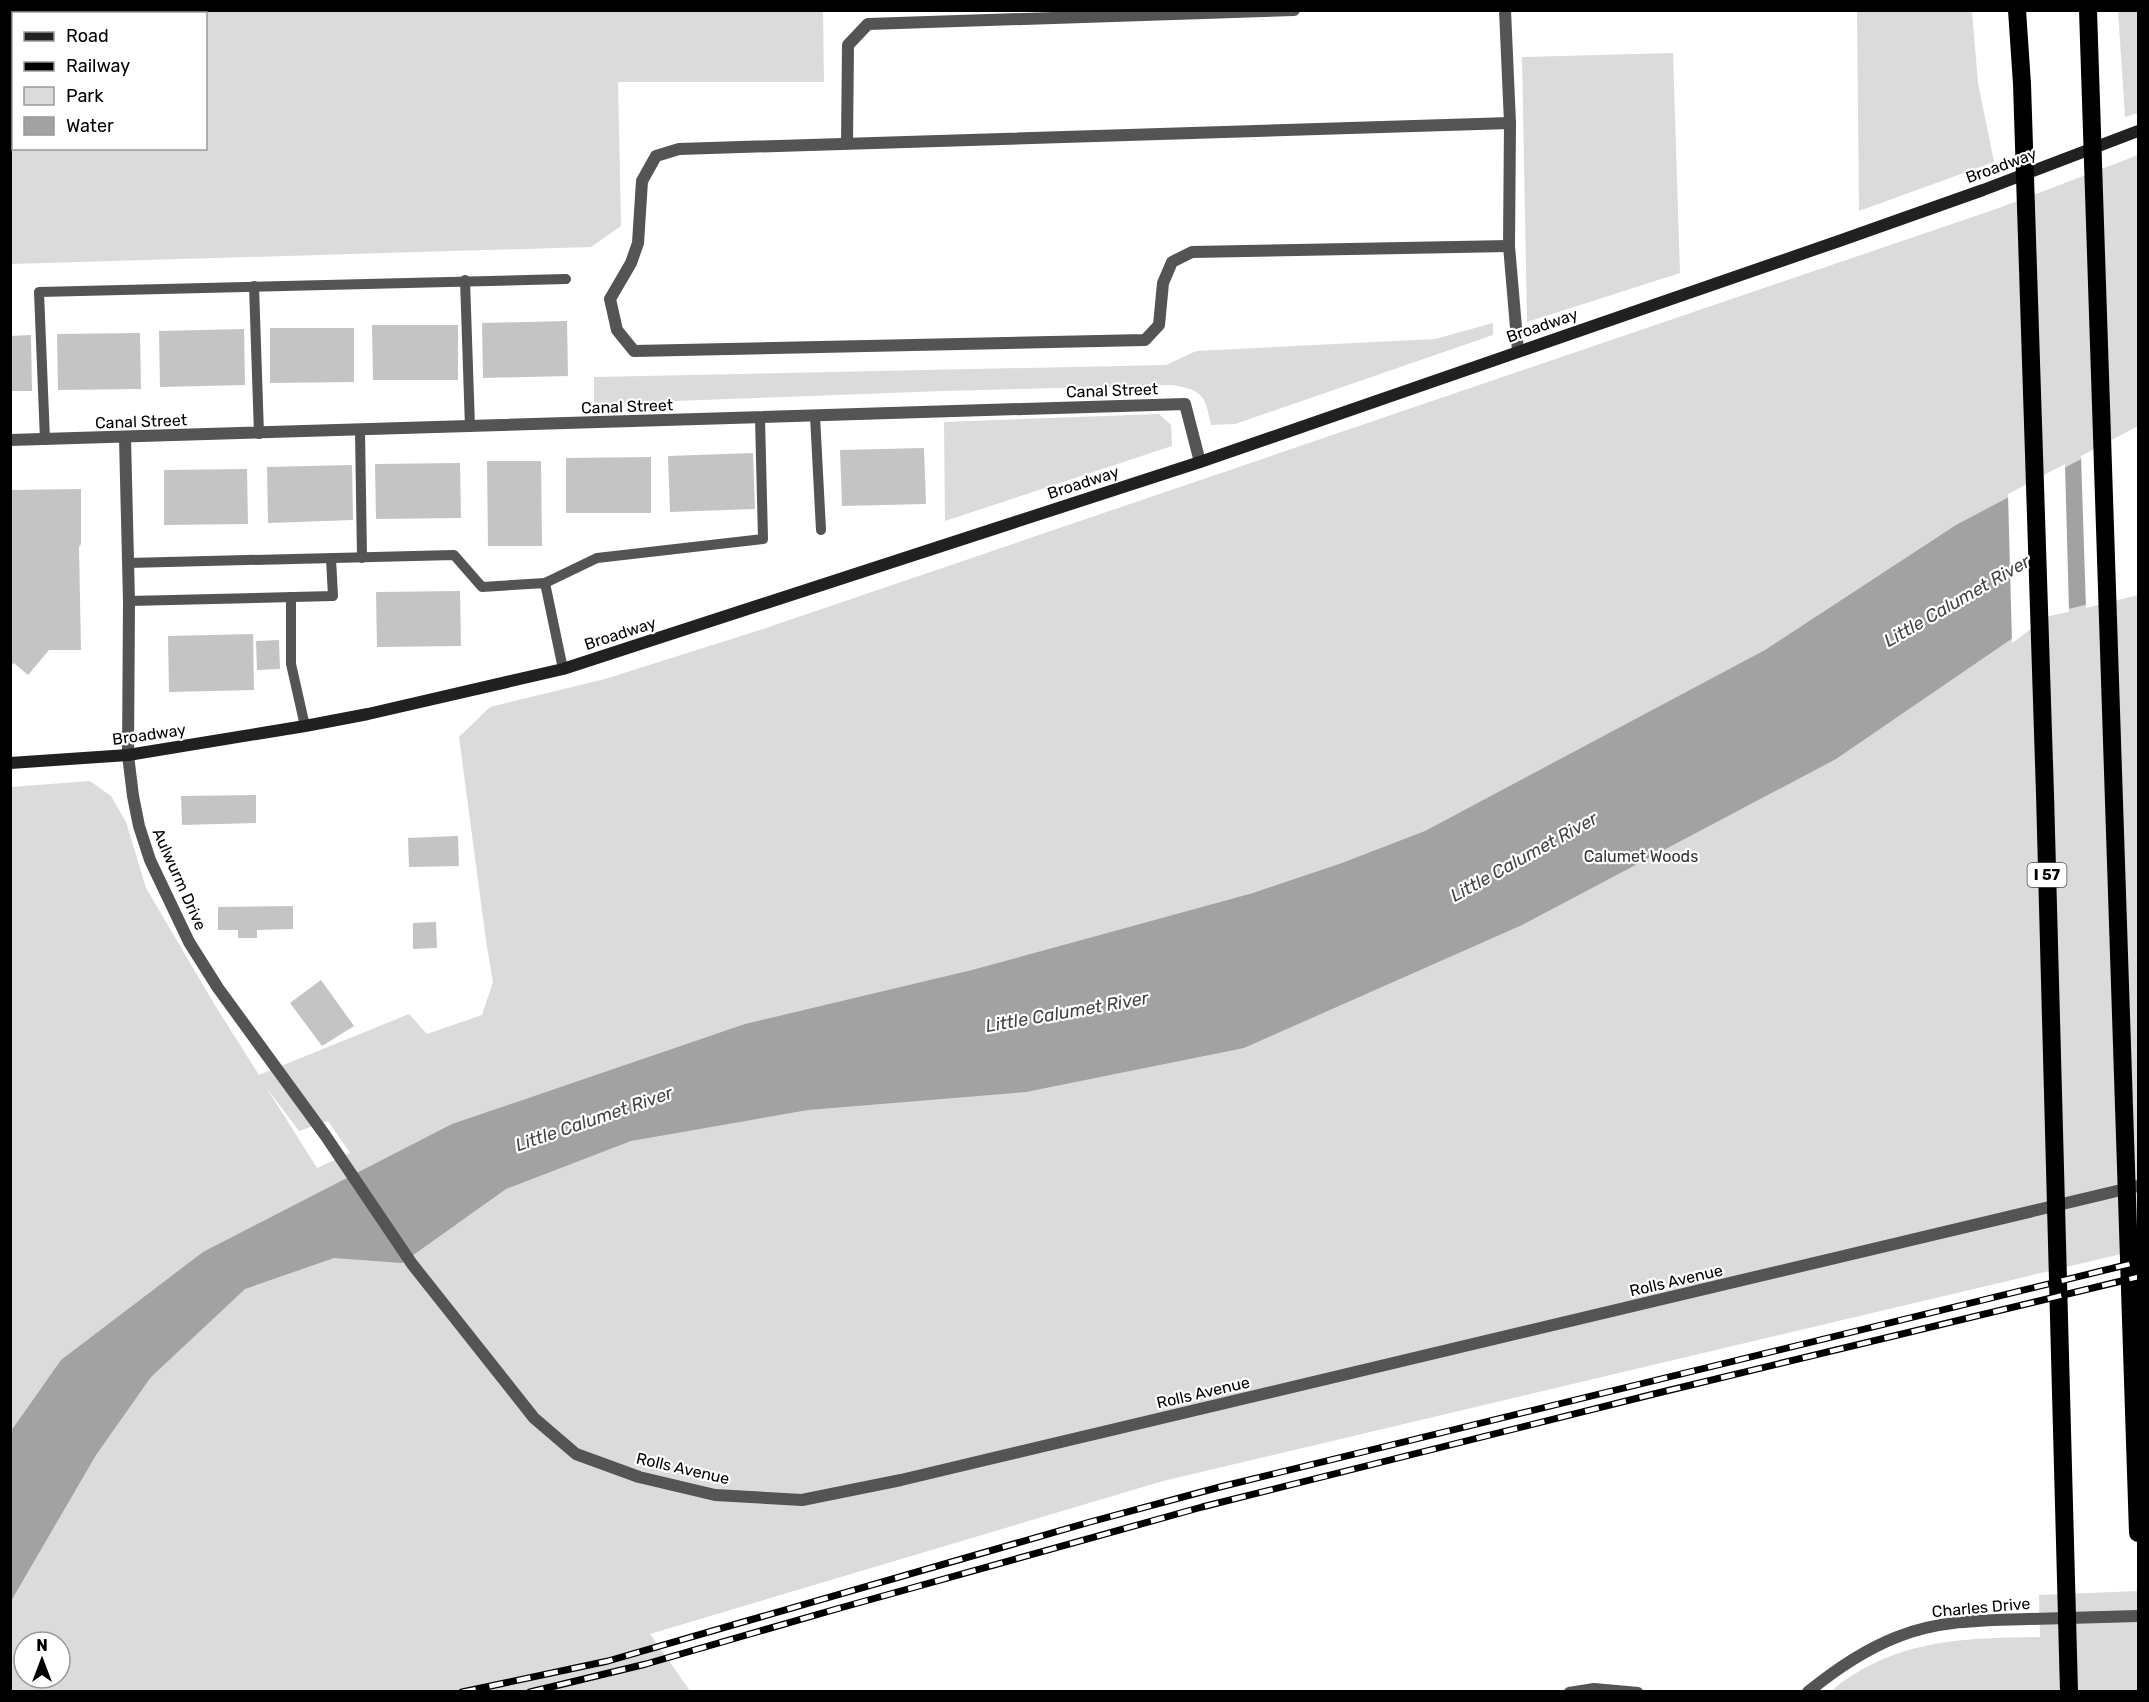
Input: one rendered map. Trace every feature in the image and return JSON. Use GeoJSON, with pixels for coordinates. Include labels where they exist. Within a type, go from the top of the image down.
{"type":"FeatureCollection","features":[{"type":"Feature","properties":{"kind":"highway","name":"I 57"},"geometry":{"type":"LineString","coordinates":[[2018,10],[2045,794],[2069,1692]]}},
{"type":"Feature","properties":{"kind":"highway"},"geometry":{"type":"LineString","coordinates":[[2088,10],[2139,1533]]}},
{"type":"Feature","properties":{"kind":"street"},"geometry":{"type":"LineString","coordinates":[[847,143],[848,45],[868,24],[1294,10]]}},
{"type":"Feature","properties":{"kind":"street"},"geometry":{"type":"LineString","coordinates":[[1505,10],[1510,123],[1509,246],[1518,351]]}},
{"type":"Feature","properties":{"kind":"street"},"geometry":{"type":"LineString","coordinates":[[1509,246],[1192,252],[1172,262],[1163,283],[1159,325],[1145,340],[634,351],[617,330],[610,299],[631,263],[638,243],[642,181],[656,156],[679,149],[1510,123]]}},
{"type":"Feature","properties":{"kind":"street","name":"Broadway"},"geometry":{"type":"LineString","coordinates":[[10,763],[128,755],[305,726],[368,714],[563,669],[1200,462],[1961,198],[2139,131]]}},
{"type":"Feature","properties":{"kind":"street","name":"Canal Street"},"geometry":{"type":"LineString","coordinates":[[10,440],[1185,404],[1200,462]]}},
{"type":"Feature","properties":{"kind":"street","name":"Aulwurm Drive"},"geometry":{"type":"LineString","coordinates":[[125,438],[129,601],[128,755],[139,826],[150,860],[189,942],[218,988],[325,1135],[412,1264]]}},
{"type":"Feature","properties":{"kind":"street","name":"Rolls Avenue"},"geometry":{"type":"LineString","coordinates":[[412,1264],[534,1418],[576,1454],[639,1477],[716,1495],[802,1500],[936,1472],[2139,1186]]}},
{"type":"Feature","properties":{"kind":"street","name":"Charles Drive"},"geometry":{"type":"LineString","coordinates":[[1808,1692],[1834,1670],[1869,1649],[1931,1626],[1972,1621],[2139,1616]]}},
{"type":"Feature","properties":{"kind":"lane"},"geometry":{"type":"LineString","coordinates":[[45,440],[39,292],[566,279]]}},
{"type":"Feature","properties":{"kind":"lane"},"geometry":{"type":"LineString","coordinates":[[465,280],[471,427]]}},
{"type":"Feature","properties":{"kind":"lane"},"geometry":{"type":"LineString","coordinates":[[254,286],[259,434]]}},
{"type":"Feature","properties":{"kind":"lane"},"geometry":{"type":"LineString","coordinates":[[815,416],[820,530]]}},
{"type":"Feature","properties":{"kind":"lane"},"geometry":{"type":"LineString","coordinates":[[128,563],[454,555],[482,587],[545,583],[597,558],[763,539],[760,418]]}},
{"type":"Feature","properties":{"kind":"lane"},"geometry":{"type":"LineString","coordinates":[[360,430],[362,558]]}},
{"type":"Feature","properties":{"kind":"lane"},"geometry":{"type":"LineString","coordinates":[[129,601],[333,596],[331,559]]}},
{"type":"Feature","properties":{"kind":"lane"},"geometry":{"type":"LineString","coordinates":[[545,583],[563,669]]}},
{"type":"Feature","properties":{"kind":"lane"},"geometry":{"type":"LineString","coordinates":[[291,597],[291,664],[305,726]]}},
{"type":"Feature","properties":{"kind":"lane"},"geometry":{"type":"LineString","coordinates":[[1569,1692],[1594,1688],[1638,1692]]}},
{"type":"Feature","properties":{"kind":"green space"},"geometry":{"type":"Polygon","coordinates":[[[10,11],[823,11],[824,82],[618,82],[621,226],[591,247],[11,264],[10,11]]]}},
{"type":"Feature","properties":{"kind":"green space"},"geometry":{"type":"Polygon","coordinates":[[[1857,11],[1972,11],[1978,83],[1994,162],[1859,211],[1857,11]]]}},
{"type":"Feature","properties":{"kind":"green space"},"geometry":{"type":"Polygon","coordinates":[[[2118,11],[2138,11],[2138,113],[2125,117],[2118,11]]]}},
{"type":"Feature","properties":{"kind":"green space"},"geometry":{"type":"Polygon","coordinates":[[[1673,53],[1680,273],[1527,322],[1522,57],[1673,53]]]}},
{"type":"Feature","properties":{"kind":"green space","name":"Calumet Woods"},"geometry":{"type":"Polygon","coordinates":[[[2138,155],[2138,1250],[1163,1481],[650,1634],[690,1691],[11,1692],[11,787],[90,781],[111,796],[126,822],[146,888],[259,1075],[409,1014],[427,1034],[482,1015],[493,982],[459,737],[490,707],[605,679],[763,629],[1999,208],[2138,155]],[[266,1087],[317,1168],[350,1153],[328,1121],[299,1131],[266,1087]]]}},
{"type":"Feature","properties":{"kind":"green space"},"geometry":{"type":"Polygon","coordinates":[[[1493,323],[1493,335],[1235,424],[1211,425],[1207,407],[1201,396],[1190,389],[1172,385],[594,404],[594,377],[1166,365],[1196,351],[1435,339],[1493,323]]]}},
{"type":"Feature","properties":{"kind":"green space"},"geometry":{"type":"Polygon","coordinates":[[[1159,414],[1171,425],[1172,446],[945,521],[944,422],[1159,414]]]}},
{"type":"Feature","properties":{"kind":"green space"},"geometry":{"type":"Polygon","coordinates":[[[2138,1591],[2138,1691],[1831,1692],[1861,1670],[1904,1651],[1971,1639],[2040,1637],[2039,1595],[2138,1591]]]}},
{"type":"Feature","properties":{"kind":"water","name":"Little Calumet River"},"geometry":{"type":"Polygon","coordinates":[[[2138,429],[2138,592],[2048,614],[1836,759],[1522,925],[1244,1048],[1026,1092],[808,1110],[631,1141],[506,1189],[402,1263],[334,1258],[245,1289],[151,1377],[96,1455],[11,1601],[11,1431],[61,1360],[203,1252],[452,1124],[745,1024],[972,970],[1253,893],[1342,863],[1425,831],[1765,650],[1956,525],[2138,429]]]}},
{"type":"Feature","properties":{"kind":"pier"},"geometry":{"type":"Polygon","coordinates":[[[2138,426],[2138,595],[2086,608],[2081,456],[2138,426]]]}},
{"type":"Feature","properties":{"kind":"pier"},"geometry":{"type":"Polygon","coordinates":[[[2065,464],[2069,612],[2049,616],[2012,643],[2008,494],[2065,464]]]}},
{"type":"Feature","properties":{"kind":"building"},"geometry":{"type":"Polygon","coordinates":[[[567,321],[568,376],[483,378],[482,323],[567,321]]]}},
{"type":"Feature","properties":{"kind":"building"},"geometry":{"type":"Polygon","coordinates":[[[372,325],[458,325],[458,380],[373,380],[372,325]]]}},
{"type":"Feature","properties":{"kind":"building"},"geometry":{"type":"Polygon","coordinates":[[[270,328],[354,328],[354,382],[270,383],[270,328]]]}},
{"type":"Feature","properties":{"kind":"building"},"geometry":{"type":"Polygon","coordinates":[[[244,329],[245,385],[160,387],[159,331],[244,329]]]}},
{"type":"Feature","properties":{"kind":"building"},"geometry":{"type":"Polygon","coordinates":[[[140,333],[141,389],[58,390],[57,334],[140,333]]]}},
{"type":"Feature","properties":{"kind":"building"},"geometry":{"type":"Polygon","coordinates":[[[31,335],[32,391],[10,391],[10,336],[31,335]]]}},
{"type":"Feature","properties":{"kind":"building"},"geometry":{"type":"Polygon","coordinates":[[[924,448],[926,504],[842,506],[840,450],[924,448]]]}},
{"type":"Feature","properties":{"kind":"building"},"geometry":{"type":"Polygon","coordinates":[[[753,453],[755,509],[670,512],[668,456],[753,453]]]}},
{"type":"Feature","properties":{"kind":"building"},"geometry":{"type":"Polygon","coordinates":[[[651,457],[651,513],[566,513],[566,458],[651,457]]]}},
{"type":"Feature","properties":{"kind":"building"},"geometry":{"type":"Polygon","coordinates":[[[487,461],[541,461],[542,546],[488,546],[487,461]]]}},
{"type":"Feature","properties":{"kind":"building"},"geometry":{"type":"Polygon","coordinates":[[[460,463],[461,518],[376,519],[375,464],[460,463]]]}},
{"type":"Feature","properties":{"kind":"building"},"geometry":{"type":"Polygon","coordinates":[[[352,465],[353,520],[268,523],[267,467],[352,465]]]}},
{"type":"Feature","properties":{"kind":"building"},"geometry":{"type":"Polygon","coordinates":[[[247,469],[248,524],[164,525],[164,470],[247,469]]]}},
{"type":"Feature","properties":{"kind":"building"},"geometry":{"type":"Polygon","coordinates":[[[81,489],[81,544],[79,547],[81,650],[49,650],[28,675],[14,663],[10,667],[10,490],[81,489]]]}},
{"type":"Feature","properties":{"kind":"building"},"geometry":{"type":"Polygon","coordinates":[[[460,591],[461,646],[377,647],[376,592],[460,591]]]}},
{"type":"Feature","properties":{"kind":"building"},"geometry":{"type":"Polygon","coordinates":[[[253,634],[254,690],[169,692],[168,636],[253,634]]]}},
{"type":"Feature","properties":{"kind":"building"},"geometry":{"type":"Polygon","coordinates":[[[279,640],[280,669],[257,670],[256,641],[279,640]]]}},
{"type":"Feature","properties":{"kind":"building"},"geometry":{"type":"Polygon","coordinates":[[[256,795],[256,823],[182,825],[181,796],[256,795]]]}},
{"type":"Feature","properties":{"kind":"building"},"geometry":{"type":"Polygon","coordinates":[[[458,836],[459,866],[409,867],[408,838],[458,836]]]}},
{"type":"Feature","properties":{"kind":"building"},"geometry":{"type":"Polygon","coordinates":[[[293,906],[293,929],[257,930],[257,938],[238,938],[238,930],[218,930],[218,907],[293,906]]]}},
{"type":"Feature","properties":{"kind":"building"},"geometry":{"type":"Polygon","coordinates":[[[436,922],[437,948],[413,949],[413,923],[436,922]]]}},
{"type":"Feature","properties":{"kind":"building"},"geometry":{"type":"Polygon","coordinates":[[[321,980],[354,1026],[322,1046],[290,1003],[321,980]]]}},
{"type":"Feature","properties":{"kind":"railway"},"geometry":{"type":"LineString","coordinates":[[462,1692],[608,1661],[1090,1522],[1220,1487],[2138,1262]]}},
{"type":"Feature","properties":{"kind":"railway"},"geometry":{"type":"LineString","coordinates":[[530,1692],[646,1664],[1202,1507],[1662,1392],[2138,1277]]}}]}
